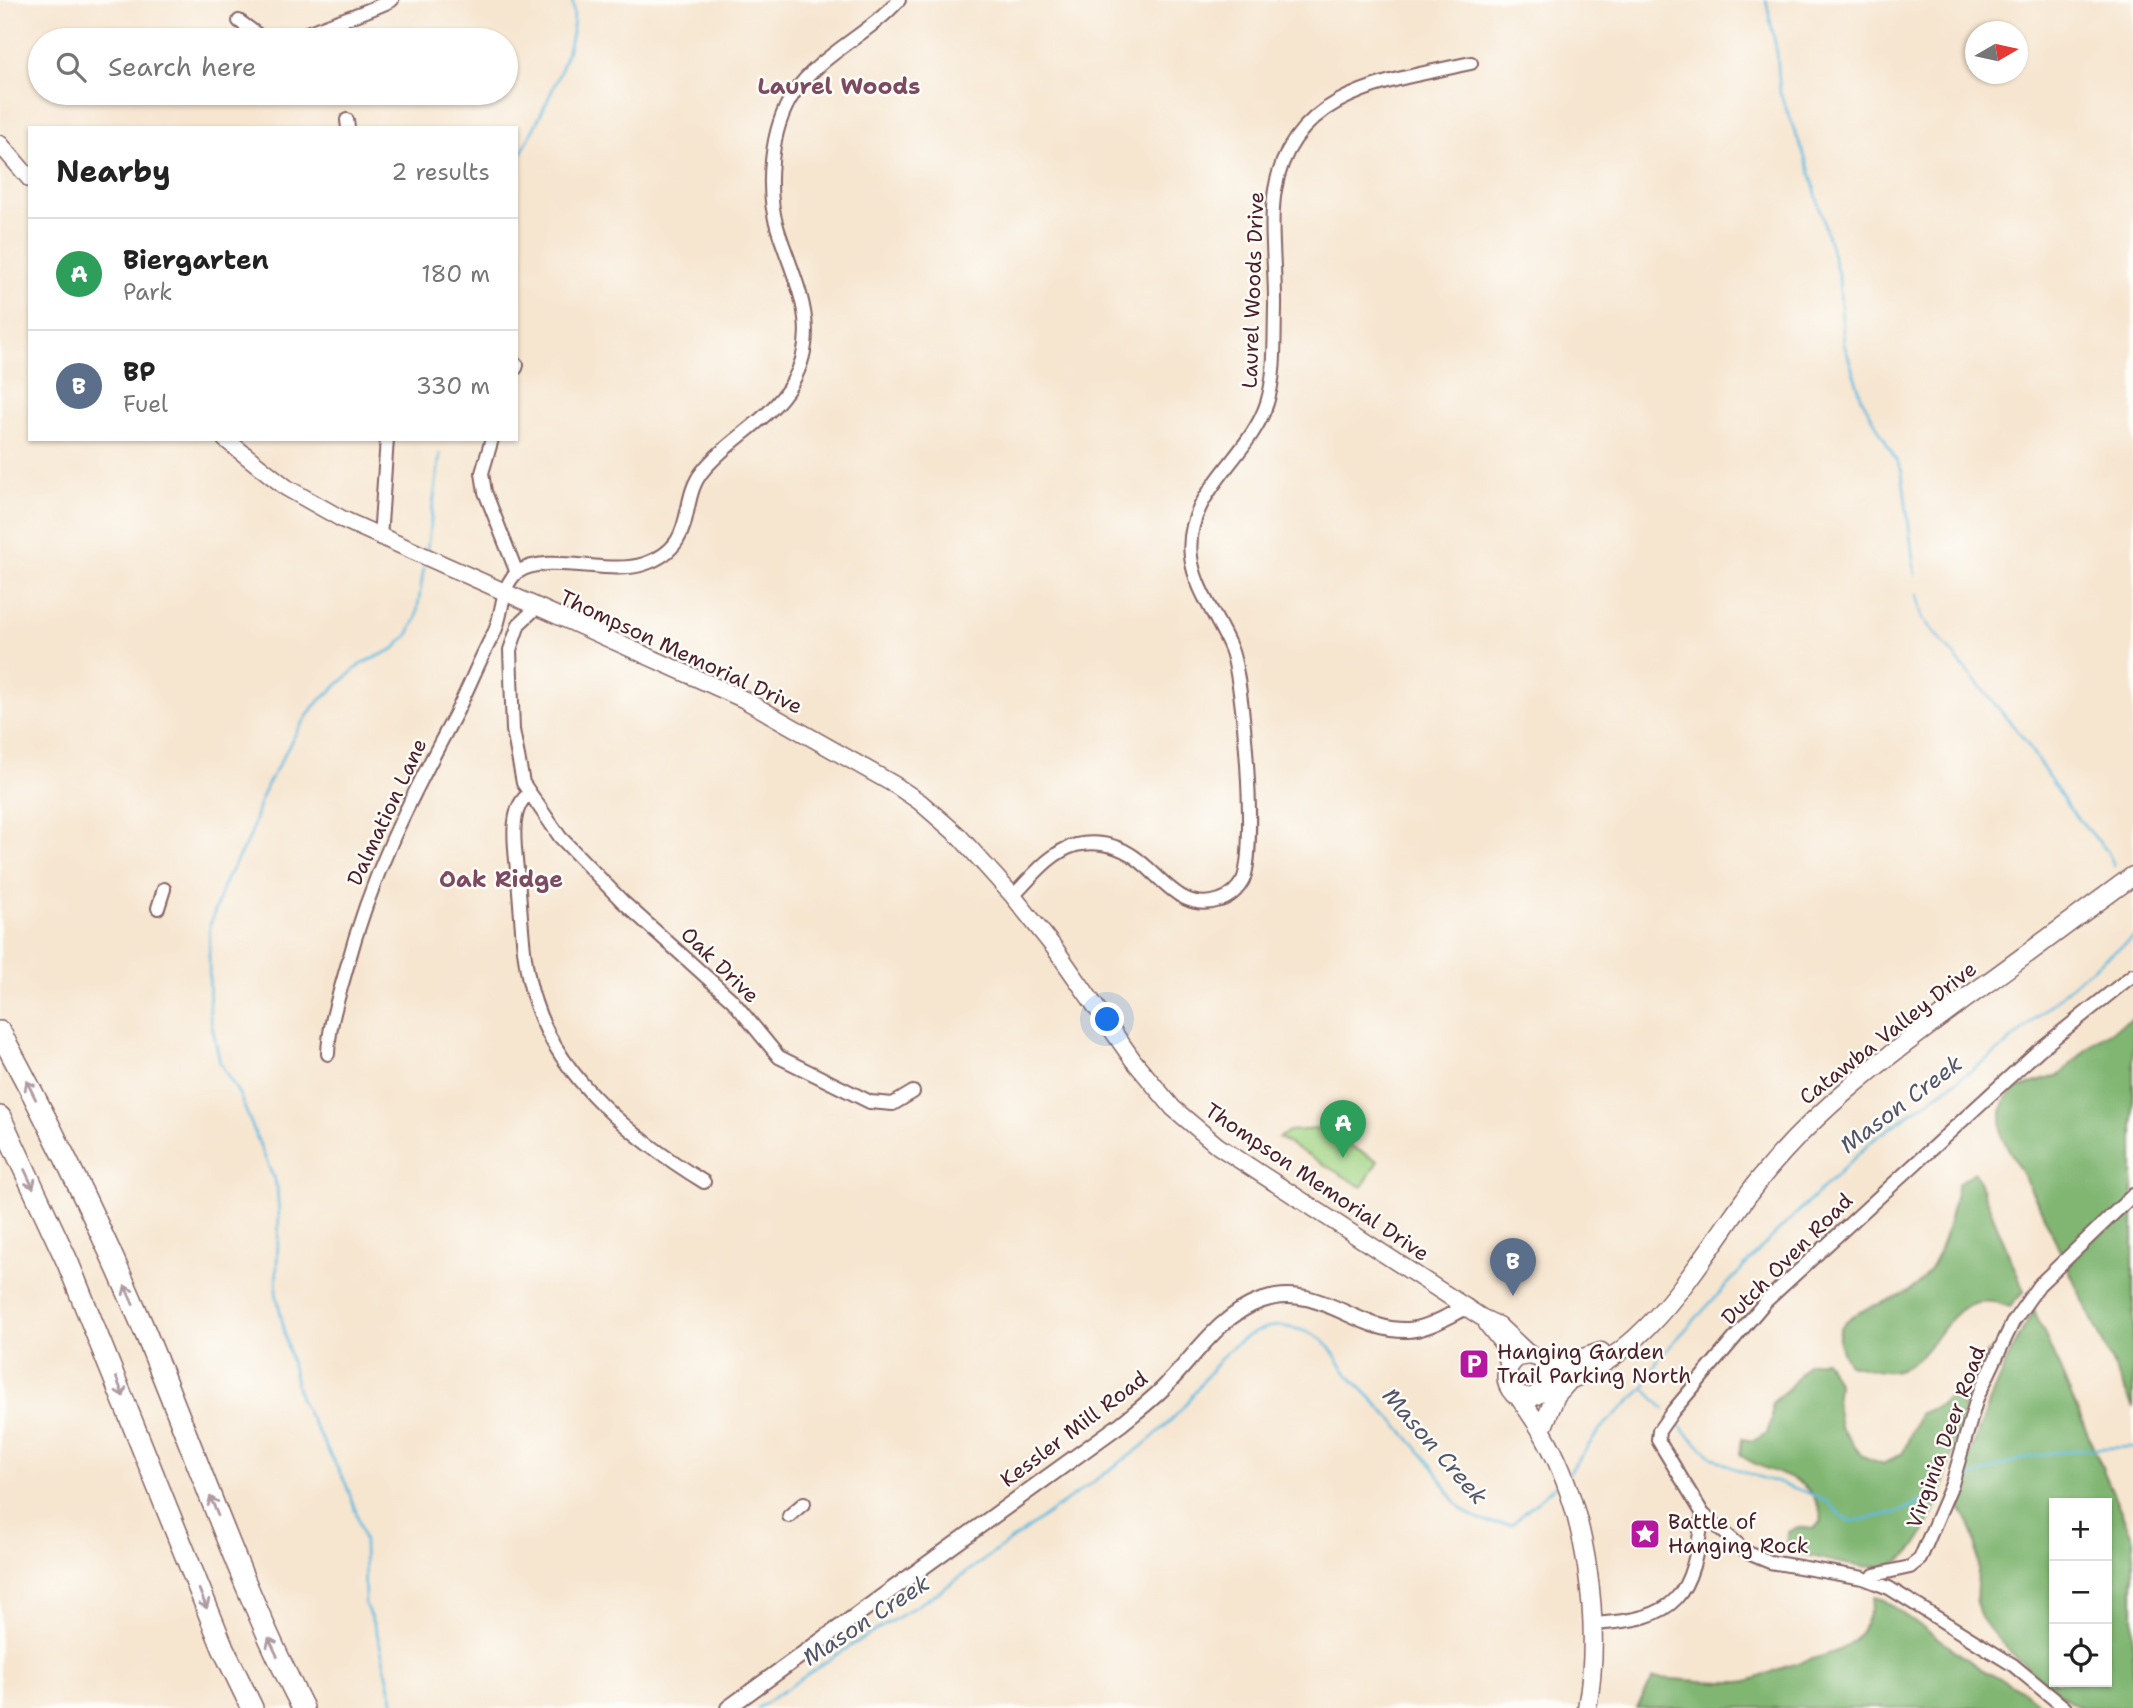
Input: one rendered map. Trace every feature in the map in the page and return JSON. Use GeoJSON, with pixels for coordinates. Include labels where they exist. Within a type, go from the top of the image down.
{"type":"FeatureCollection","features":[{"type":"Feature","properties":{"kind":"highway"},"geometry":{"type":"LineString","coordinates":[[0,1032],[61,1148],[116,1267],[263,1626],[303,1708]]}},
{"type":"Feature","properties":{"kind":"highway"},"geometry":{"type":"LineString","coordinates":[[0,1117],[68,1263],[223,1648],[252,1708]]}},
{"type":"Feature","properties":{"kind":"main road"},"geometry":{"type":"LineString","coordinates":[[0,144],[28,177]]}},
{"type":"Feature","properties":{"kind":"main road","name":"Thompson Memorial Drive"},"geometry":{"type":"LineString","coordinates":[[228,441],[287,488],[380,538],[743,699],[895,785],[943,821],[1013,896],[1153,1086],[1195,1128],[1481,1317],[1498,1325],[1533,1355]]}},
{"type":"Feature","properties":{"kind":"main road","name":"Catawba Valley Drive"},"geometry":{"type":"LineString","coordinates":[[1545,1390],[1567,1382],[1624,1347],[1649,1323],[1693,1275],[1758,1182],[1800,1133],[1877,1065],[2133,876]]}},
{"type":"Feature","properties":{"kind":"main road","name":"Thompson Memorial Drive"},"geometry":{"type":"LineString","coordinates":[[1481,1317],[1502,1343],[1509,1366]]}},
{"type":"Feature","properties":{"kind":"main road","name":"Catawba Valley Drive"},"geometry":{"type":"LineString","coordinates":[[1533,1355],[1536,1348],[1556,1353],[1607,1350],[1649,1323]]}},
{"type":"Feature","properties":{"kind":"main road"},"geometry":{"type":"LineString","coordinates":[[1547,1437],[1545,1390],[1549,1371],[1533,1355],[1518,1357],[1509,1366],[1507,1382],[1547,1437],[1574,1513],[1586,1572],[1592,1624],[1587,1708]]}},
{"type":"Feature","properties":{"kind":"main road"},"geometry":{"type":"LineString","coordinates":[[1547,1437],[1556,1395],[1567,1382]]}},
{"type":"Feature","properties":{"kind":"main road"},"geometry":{"type":"LineString","coordinates":[[1519,1397],[1531,1398],[1545,1390]]}},
{"type":"Feature","properties":{"kind":"street"},"geometry":{"type":"LineString","coordinates":[[320,28],[360,16],[392,0]]}},
{"type":"Feature","properties":{"kind":"street"},"geometry":{"type":"LineString","coordinates":[[504,593],[517,573],[541,566],[628,568],[645,564],[665,552],[680,535],[701,472],[758,422],[791,386],[805,355],[808,334],[804,299],[774,214],[773,162],[781,121],[794,93],[808,76],[899,0]]}},
{"type":"Feature","properties":{"kind":"street"},"geometry":{"type":"LineString","coordinates":[[239,21],[249,28]]}},
{"type":"Feature","properties":{"kind":"street","name":"Laurel Woods Drive"},"geometry":{"type":"LineString","coordinates":[[1013,896],[1057,854],[1091,843],[1111,846],[1130,854],[1187,901],[1216,901],[1227,897],[1241,883],[1247,865],[1248,821],[1242,693],[1230,649],[1195,573],[1191,549],[1193,527],[1205,497],[1248,442],[1260,421],[1270,391],[1276,268],[1274,201],[1277,180],[1301,133],[1338,99],[1365,87],[1471,63]]}},
{"type":"Feature","properties":{"kind":"street"},"geometry":{"type":"LineString","coordinates":[[380,538],[387,441]]}},
{"type":"Feature","properties":{"kind":"street"},"geometry":{"type":"LineString","coordinates":[[491,441],[482,474],[485,492],[517,573]]}},
{"type":"Feature","properties":{"kind":"street","name":"Dalmation Lane"},"geometry":{"type":"LineString","coordinates":[[328,1054],[331,1018],[378,871],[408,800],[455,716],[495,630],[502,614],[504,593]]}},
{"type":"Feature","properties":{"kind":"street","name":"Oak Drive"},"geometry":{"type":"LineString","coordinates":[[536,607],[519,624],[509,663],[517,758],[529,794],[586,866],[723,991],[779,1057],[870,1102],[893,1104],[914,1091]]}},
{"type":"Feature","properties":{"kind":"street"},"geometry":{"type":"LineString","coordinates":[[529,794],[516,810],[516,854],[529,976],[539,1012],[567,1065],[592,1095],[676,1163],[704,1182]]}},
{"type":"Feature","properties":{"kind":"street"},"geometry":{"type":"LineString","coordinates":[[158,908],[164,889]]}},
{"type":"Feature","properties":{"kind":"street","name":"Dutch Oven Road"},"geometry":{"type":"LineString","coordinates":[[1703,1514],[1658,1440],[1660,1431],[1675,1409],[1766,1301],[1813,1256],[2039,1050],[2133,975]]}},
{"type":"Feature","properties":{"kind":"street","name":"Virginia Deer Road"},"geometry":{"type":"LineString","coordinates":[[1871,1580],[1874,1575],[1910,1567],[1920,1559],[1952,1484],[1977,1398],[2012,1322],[2039,1285],[2133,1195]]}},
{"type":"Feature","properties":{"kind":"street","name":"Kessler Mill Road"},"geometry":{"type":"LineString","coordinates":[[728,1708],[1121,1424],[1168,1384],[1217,1328],[1242,1310],[1270,1298],[1299,1297],[1329,1303],[1383,1327],[1408,1330],[1420,1329],[1467,1307]]}},
{"type":"Feature","properties":{"kind":"street"},"geometry":{"type":"LineString","coordinates":[[789,1516],[804,1503]]}},
{"type":"Feature","properties":{"kind":"street"},"geometry":{"type":"LineString","coordinates":[[1592,1624],[1635,1621],[1670,1605],[1692,1573],[1703,1514],[1756,1557],[1871,1580],[1906,1597],[2012,1665],[2065,1708]]}},
{"type":"Feature","properties":{"kind":"green space"},"geometry":{"type":"Polygon","coordinates":[[[2133,1018],[2133,1408],[2038,1203],[2002,1137],[2001,1115],[2006,1098],[2018,1088],[2060,1075],[2095,1041],[2133,1018]]]}},
{"type":"Feature","properties":{"kind":"green space"},"geometry":{"type":"Polygon","coordinates":[[[1319,1129],[1378,1161],[1362,1187],[1279,1138],[1289,1131],[1319,1129]]]}},
{"type":"Feature","properties":{"kind":"green space"},"geometry":{"type":"Polygon","coordinates":[[[1975,1172],[2024,1291],[2010,1307],[1988,1301],[1971,1304],[1958,1312],[1925,1351],[1912,1363],[1897,1370],[1879,1371],[1849,1364],[1840,1345],[1840,1331],[1847,1320],[1907,1292],[1928,1273],[1949,1223],[1958,1183],[1975,1172]]]}},
{"type":"Feature","properties":{"kind":"green space"},"geometry":{"type":"Polygon","coordinates":[[[2034,1310],[2133,1539],[2133,1708],[2080,1707],[2052,1687],[2112,1687],[2112,1498],[2049,1498],[2049,1685],[1995,1636],[1979,1612],[1975,1542],[1965,1515],[1953,1502],[2009,1356],[2034,1310]]]}},
{"type":"Feature","properties":{"kind":"green space"},"geometry":{"type":"Polygon","coordinates":[[[1990,1351],[1966,1405],[1932,1516],[1909,1553],[1895,1563],[1871,1567],[1794,1552],[1786,1544],[1788,1532],[1798,1527],[1813,1529],[1822,1521],[1818,1505],[1802,1484],[1740,1455],[1742,1439],[1753,1441],[1767,1433],[1772,1419],[1772,1403],[1789,1388],[1807,1364],[1825,1360],[1838,1384],[1836,1404],[1840,1427],[1862,1456],[1883,1464],[1903,1453],[1919,1414],[1941,1405],[1990,1351]]]}},
{"type":"Feature","properties":{"kind":"green space"},"geometry":{"type":"Polygon","coordinates":[[[1874,1597],[1884,1600],[1981,1669],[2023,1691],[2044,1708],[1637,1708],[1653,1678],[1745,1682],[1843,1648],[1862,1631],[1874,1597]]]}},
{"type":"Feature","properties":{"kind":"waterway"},"geometry":{"type":"LineString","coordinates":[[518,160],[565,60],[574,18],[572,0]]}},
{"type":"Feature","properties":{"kind":"waterway"},"geometry":{"type":"LineString","coordinates":[[1766,0],[1777,53],[1780,93],[1809,168],[1839,278],[1844,344],[1862,399],[1902,471],[1915,575]]}},
{"type":"Feature","properties":{"kind":"waterway"},"geometry":{"type":"LineString","coordinates":[[427,549],[440,454]]}},
{"type":"Feature","properties":{"kind":"waterway"},"geometry":{"type":"LineString","coordinates":[[395,1708],[377,1633],[365,1604],[364,1542],[358,1518],[346,1484],[300,1399],[276,1292],[279,1215],[277,1187],[239,1094],[220,1063],[210,1016],[209,955],[210,925],[225,881],[250,837],[262,795],[296,733],[314,706],[361,664],[394,649],[408,635],[416,619],[424,567]]}},
{"type":"Feature","properties":{"kind":"waterway"},"geometry":{"type":"LineString","coordinates":[[1917,594],[1922,618],[2021,735],[2069,808],[2108,852],[2114,866]]}},
{"type":"Feature","properties":{"kind":"waterway","name":"Mason Creek"},"geometry":{"type":"LineString","coordinates":[[1568,1474],[1601,1428],[1644,1388],[1659,1358],[1767,1242],[1873,1140],[2004,1047],[2083,975],[2133,938]]}},
{"type":"Feature","properties":{"kind":"waterway","name":"Mason Creek"},"geometry":{"type":"LineString","coordinates":[[758,1708],[836,1655],[939,1592],[1136,1451],[1180,1411],[1228,1351],[1238,1342],[1265,1328],[1293,1328],[1316,1336],[1325,1343],[1350,1377],[1393,1420],[1433,1467],[1456,1503],[1473,1517],[1489,1523],[1512,1524],[1558,1483]]}},
{"type":"Feature","properties":{"kind":"waterway"},"geometry":{"type":"LineString","coordinates":[[1644,1388],[1664,1409]]}},
{"type":"Feature","properties":{"kind":"waterway"},"geometry":{"type":"LineString","coordinates":[[1676,1421],[1718,1460],[1750,1474],[1814,1495],[1829,1503],[1849,1522],[1899,1512],[1941,1492]]}},
{"type":"Feature","properties":{"kind":"waterway"},"geometry":{"type":"LineString","coordinates":[[1960,1483],[2004,1465],[2044,1454],[2133,1447]]}},
{"type":"Feature","properties":{"kind":"place","name":"Biergarten"},"geometry":{"type":"Point","coordinates":[1343,1158]}},
{"type":"Feature","properties":{"kind":"place","name":"BP"},"geometry":{"type":"Point","coordinates":[1513,1296]}},
{"type":"Feature","properties":{"kind":"place","name":"Hanging Garden Trail Parking North"},"geometry":{"type":"Point","coordinates":[1474,1364]}},
{"type":"Feature","properties":{"kind":"place","name":"Battle of Hanging Rock"},"geometry":{"type":"Point","coordinates":[1645,1534]}},
{"type":"Feature","properties":{"kind":"district","name":"Laurel Woods"},"geometry":{"type":"Point","coordinates":[839,86]}},
{"type":"Feature","properties":{"kind":"district","name":"Oak Ridge"},"geometry":{"type":"Point","coordinates":[501,879]}}]}
